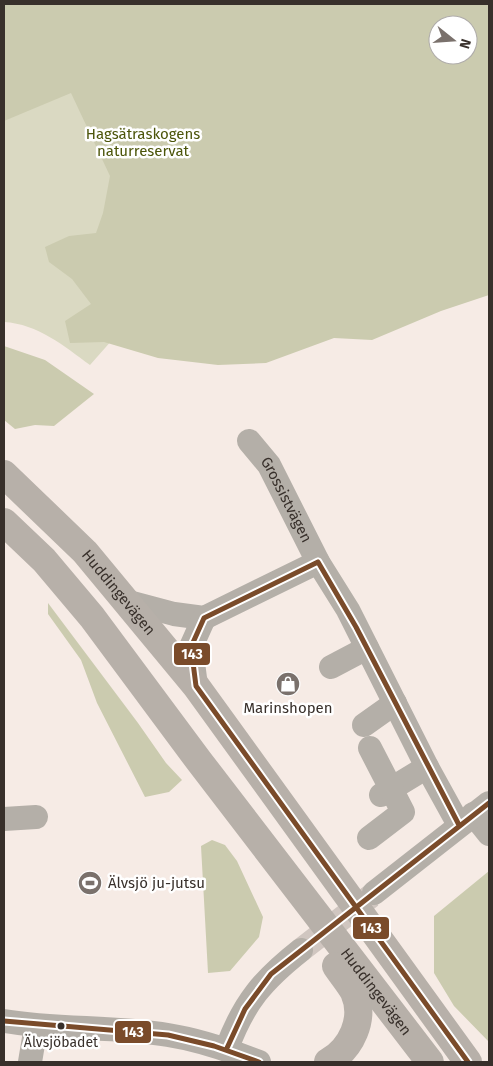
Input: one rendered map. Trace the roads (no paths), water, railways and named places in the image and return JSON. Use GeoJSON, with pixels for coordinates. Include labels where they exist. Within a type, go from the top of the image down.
{"type":"FeatureCollection","features":[{"type":"Feature","properties":{"kind":"main road","name":"Huddingevägen"},"geometry":{"type":"LineString","coordinates":[[4,474],[85,552],[129,602],[196,686],[468,1062]]}},
{"type":"Feature","properties":{"kind":"main road","name":"Huddingevägen"},"geometry":{"type":"LineString","coordinates":[[4,522],[44,560],[92,617],[291,882],[430,1062]]}},
{"type":"Feature","properties":{"kind":"main road"},"geometry":{"type":"LineString","coordinates":[[291,882],[305,921],[354,993],[358,1008],[357,1024],[348,1045],[338,1056],[328,1062]]}},
{"type":"Feature","properties":{"kind":"street","name":"Grossistvägen"},"geometry":{"type":"LineString","coordinates":[[249,441],[269,465],[318,562],[348,610],[368,648],[427,767],[474,814],[489,834]]}},
{"type":"Feature","properties":{"kind":"street"},"geometry":{"type":"LineString","coordinates":[[129,602],[174,614],[204,618],[318,562]]}},
{"type":"Feature","properties":{"kind":"street"},"geometry":{"type":"LineString","coordinates":[[196,686],[191,647],[204,618]]}},
{"type":"Feature","properties":{"kind":"street"},"geometry":{"type":"LineString","coordinates":[[331,667],[368,648]]}},
{"type":"Feature","properties":{"kind":"street"},"geometry":{"type":"LineString","coordinates":[[364,725],[395,704]]}},
{"type":"Feature","properties":{"kind":"street"},"geometry":{"type":"LineString","coordinates":[[369,838],[403,812],[386,792],[370,748]]}},
{"type":"Feature","properties":{"kind":"street"},"geometry":{"type":"LineString","coordinates":[[386,792],[427,767]]}},
{"type":"Feature","properties":{"kind":"street"},"geometry":{"type":"LineString","coordinates":[[374,893],[474,814]]}},
{"type":"Feature","properties":{"kind":"street"},"geometry":{"type":"LineString","coordinates":[[4,819],[36,817]]}},
{"type":"Feature","properties":{"kind":"street"},"geometry":{"type":"LineString","coordinates":[[227,1048],[235,1026],[258,989],[271,974],[301,950]]}},
{"type":"Feature","properties":{"kind":"street"},"geometry":{"type":"LineString","coordinates":[[4,1021],[36,1026],[166,1035],[227,1048],[259,1062]]}},
{"type":"Feature","properties":{"kind":"street"},"geometry":{"type":"LineString","coordinates":[[30,1062],[36,1026]]}},
{"type":"Feature","properties":{"kind":"tunnel"},"geometry":{"type":"LineString","coordinates":[[301,950],[371,896]]}},
{"type":"Feature","properties":{"kind":"place","name":"Marinshopen"},"geometry":{"type":"Point","coordinates":[288,684]}},
{"type":"Feature","properties":{"kind":"place","name":"Älvsjö ju-jutsu"},"geometry":{"type":"Point","coordinates":[90,883]}},
{"type":"Feature","properties":{"kind":"place","name":"Älvsjöbadet"},"geometry":{"type":"Point","coordinates":[61,1026]}},
{"type":"Feature","properties":{"kind":"park label","name":"Hagsätraskogens naturreservat"},"geometry":{"type":"Point","coordinates":[143,142]}}]}
